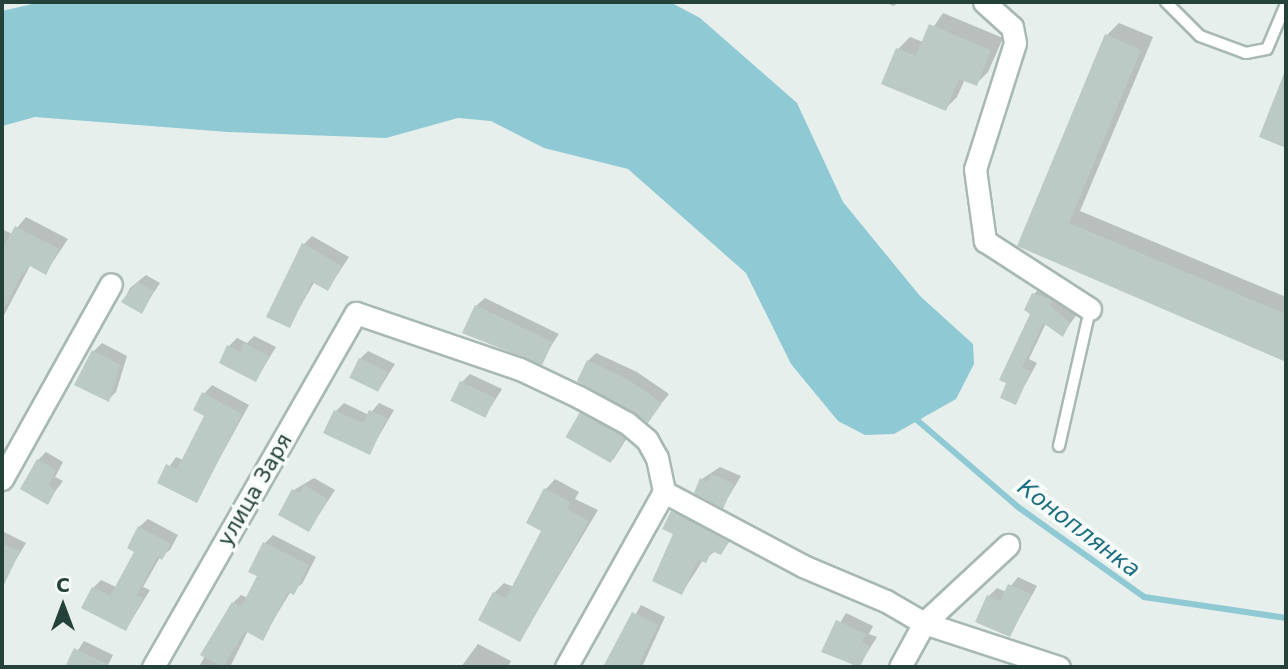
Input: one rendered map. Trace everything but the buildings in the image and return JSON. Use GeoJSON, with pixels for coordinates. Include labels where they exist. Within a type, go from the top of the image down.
{"type":"FeatureCollection","features":[{"type":"Feature","properties":{"kind":"street"},"geometry":{"type":"LineString","coordinates":[[984,2],[1012,27],[1015,43],[975,169],[985,241],[1090,309]]}},
{"type":"Feature","properties":{"kind":"street"},"geometry":{"type":"LineString","coordinates":[[2,479],[111,284]]}},
{"type":"Feature","properties":{"kind":"street","name":"улица Заря"},"geometry":{"type":"LineString","coordinates":[[153,667],[356,313],[520,369],[627,423],[647,440],[657,458],[664,492]]}},
{"type":"Feature","properties":{"kind":"street"},"geometry":{"type":"LineString","coordinates":[[566,667],[664,492],[803,566],[886,601],[924,622],[1059,667]]}},
{"type":"Feature","properties":{"kind":"street"},"geometry":{"type":"LineString","coordinates":[[900,667],[924,622],[1008,545]]}},
{"type":"Feature","properties":{"kind":"lane"},"geometry":{"type":"LineString","coordinates":[[1166,2],[1200,36],[1246,53],[1267,49],[1286,4]]}},
{"type":"Feature","properties":{"kind":"lane"},"geometry":{"type":"LineString","coordinates":[[1059,446],[1090,309]]}},
{"type":"Feature","properties":{"kind":"water"},"geometry":{"type":"Polygon","coordinates":[[[41,2],[670,2],[700,18],[797,103],[843,202],[920,296],[973,344],[974,364],[956,399],[894,434],[865,435],[838,421],[791,364],[746,273],[628,169],[544,148],[491,121],[458,118],[386,138],[228,132],[35,117],[2,126],[2,11],[41,2]]]}},
{"type":"Feature","properties":{"kind":"waterway","name":"Коноплянка"},"geometry":{"type":"LineString","coordinates":[[917,420],[1018,507],[1144,597],[1286,618]]}}]}
